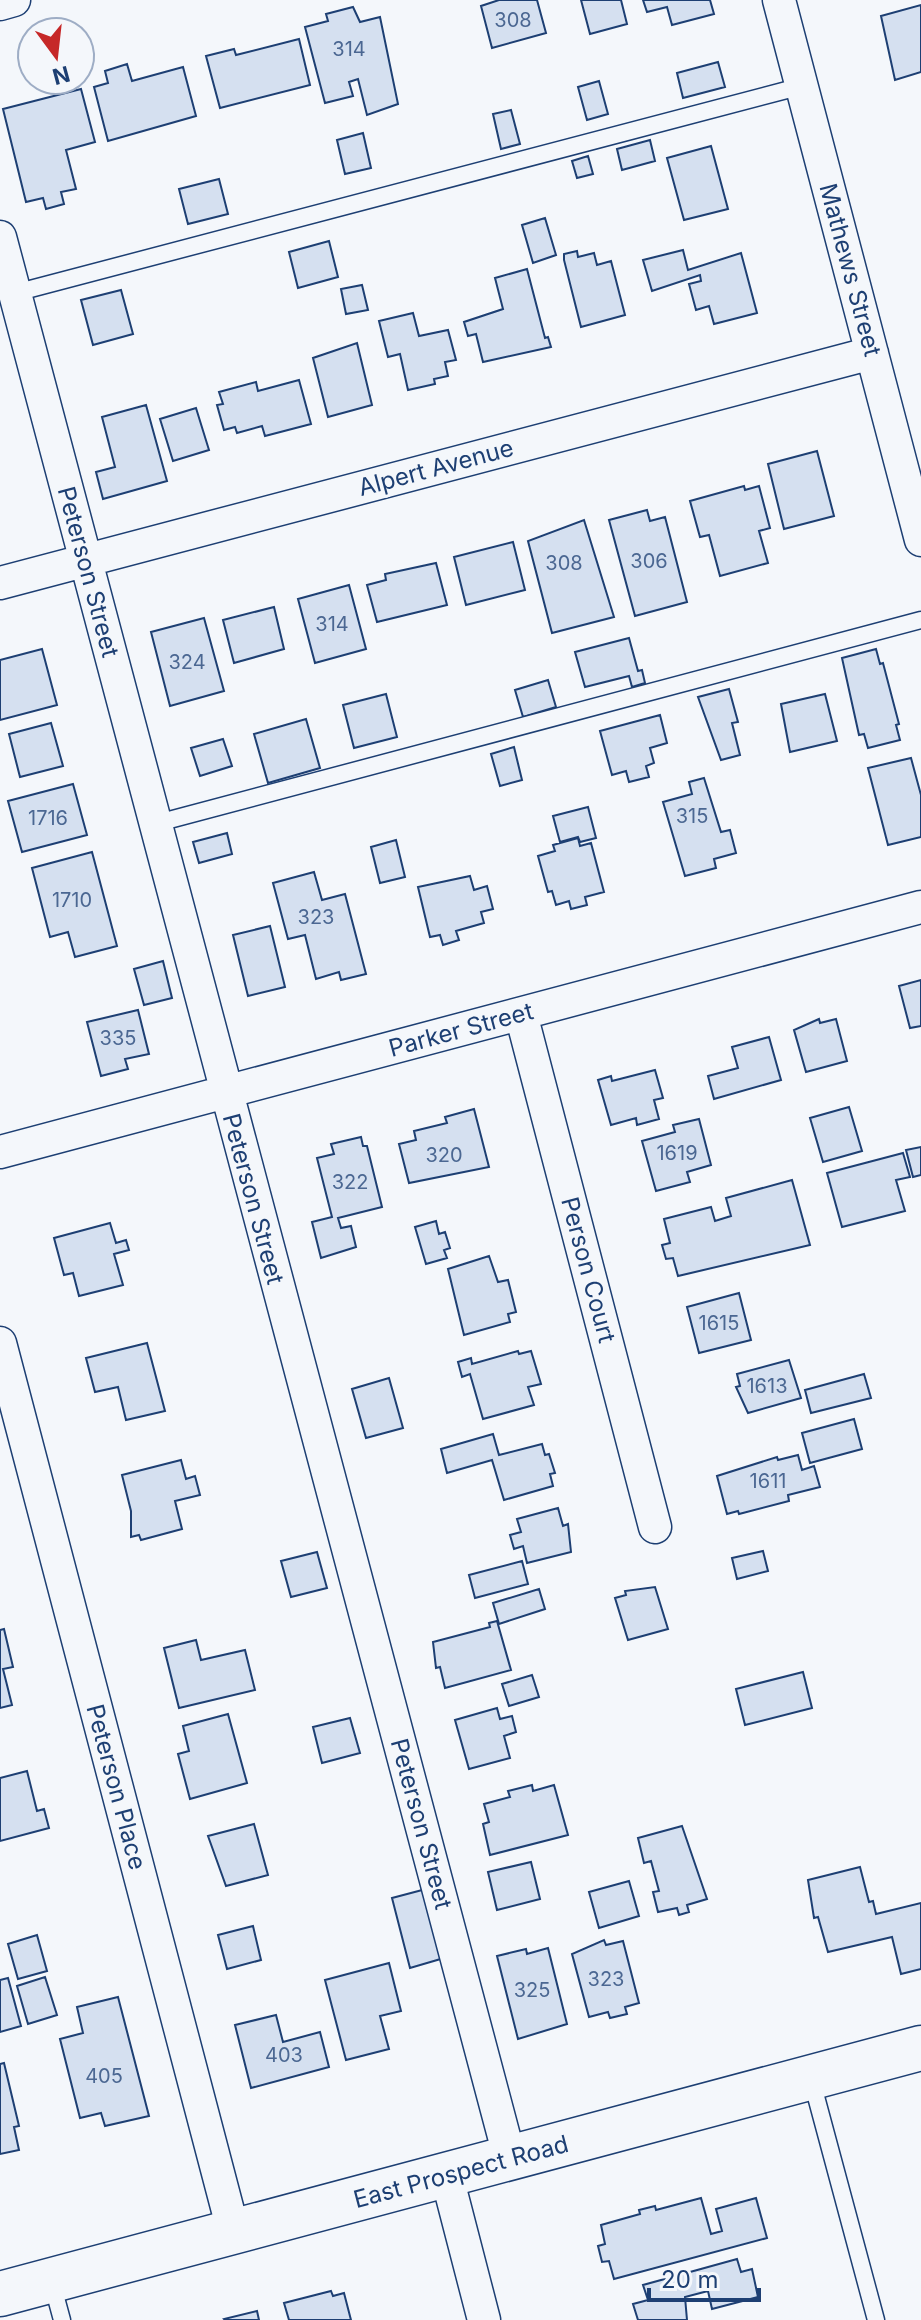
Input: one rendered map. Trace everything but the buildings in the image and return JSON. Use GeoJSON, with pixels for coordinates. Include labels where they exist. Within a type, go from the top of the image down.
{"type":"FeatureCollection","features":[{"type":"Feature","properties":{"kind":"main road","name":"East Prospect Road"},"geometry":{"type":"LineString","coordinates":[[0,2294],[56,2300],[233,2230],[447,2177],[921,2048]]}},
{"type":"Feature","properties":{"kind":"street"},"geometry":{"type":"LineString","coordinates":[[0,4],[14,0]]}},
{"type":"Feature","properties":{"kind":"street","name":"Mathews Street"},"geometry":{"type":"LineString","coordinates":[[779,0],[921,540]]}},
{"type":"Feature","properties":{"kind":"street","name":"Peterson Street"},"geometry":{"type":"LineString","coordinates":[[0,237],[510,2159]]}},
{"type":"Feature","properties":{"kind":"street","name":"Alpert Avenue"},"geometry":{"type":"LineString","coordinates":[[0,583],[872,353]]}},
{"type":"Feature","properties":{"kind":"street","name":"Parker Street"},"geometry":{"type":"LineString","coordinates":[[0,1150],[921,907]]}},
{"type":"Feature","properties":{"kind":"street","name":"Person Court"},"geometry":{"type":"LineString","coordinates":[[521,1014],[655,1527]]}},
{"type":"Feature","properties":{"kind":"street","name":"Peterson Place"},"geometry":{"type":"LineString","coordinates":[[0,1343],[233,2230]]}},
{"type":"Feature","properties":{"kind":"street"},"geometry":{"type":"LineString","coordinates":[[447,2177],[484,2320]]}},
{"type":"Feature","properties":{"kind":"lane"},"geometry":{"type":"LineString","coordinates":[[15,293],[802,86]]}},
{"type":"Feature","properties":{"kind":"lane"},"geometry":{"type":"LineString","coordinates":[[154,824],[921,620]]}},
{"type":"Feature","properties":{"kind":"lane"},"geometry":{"type":"LineString","coordinates":[[811,2077],[876,2320]]}}]}
